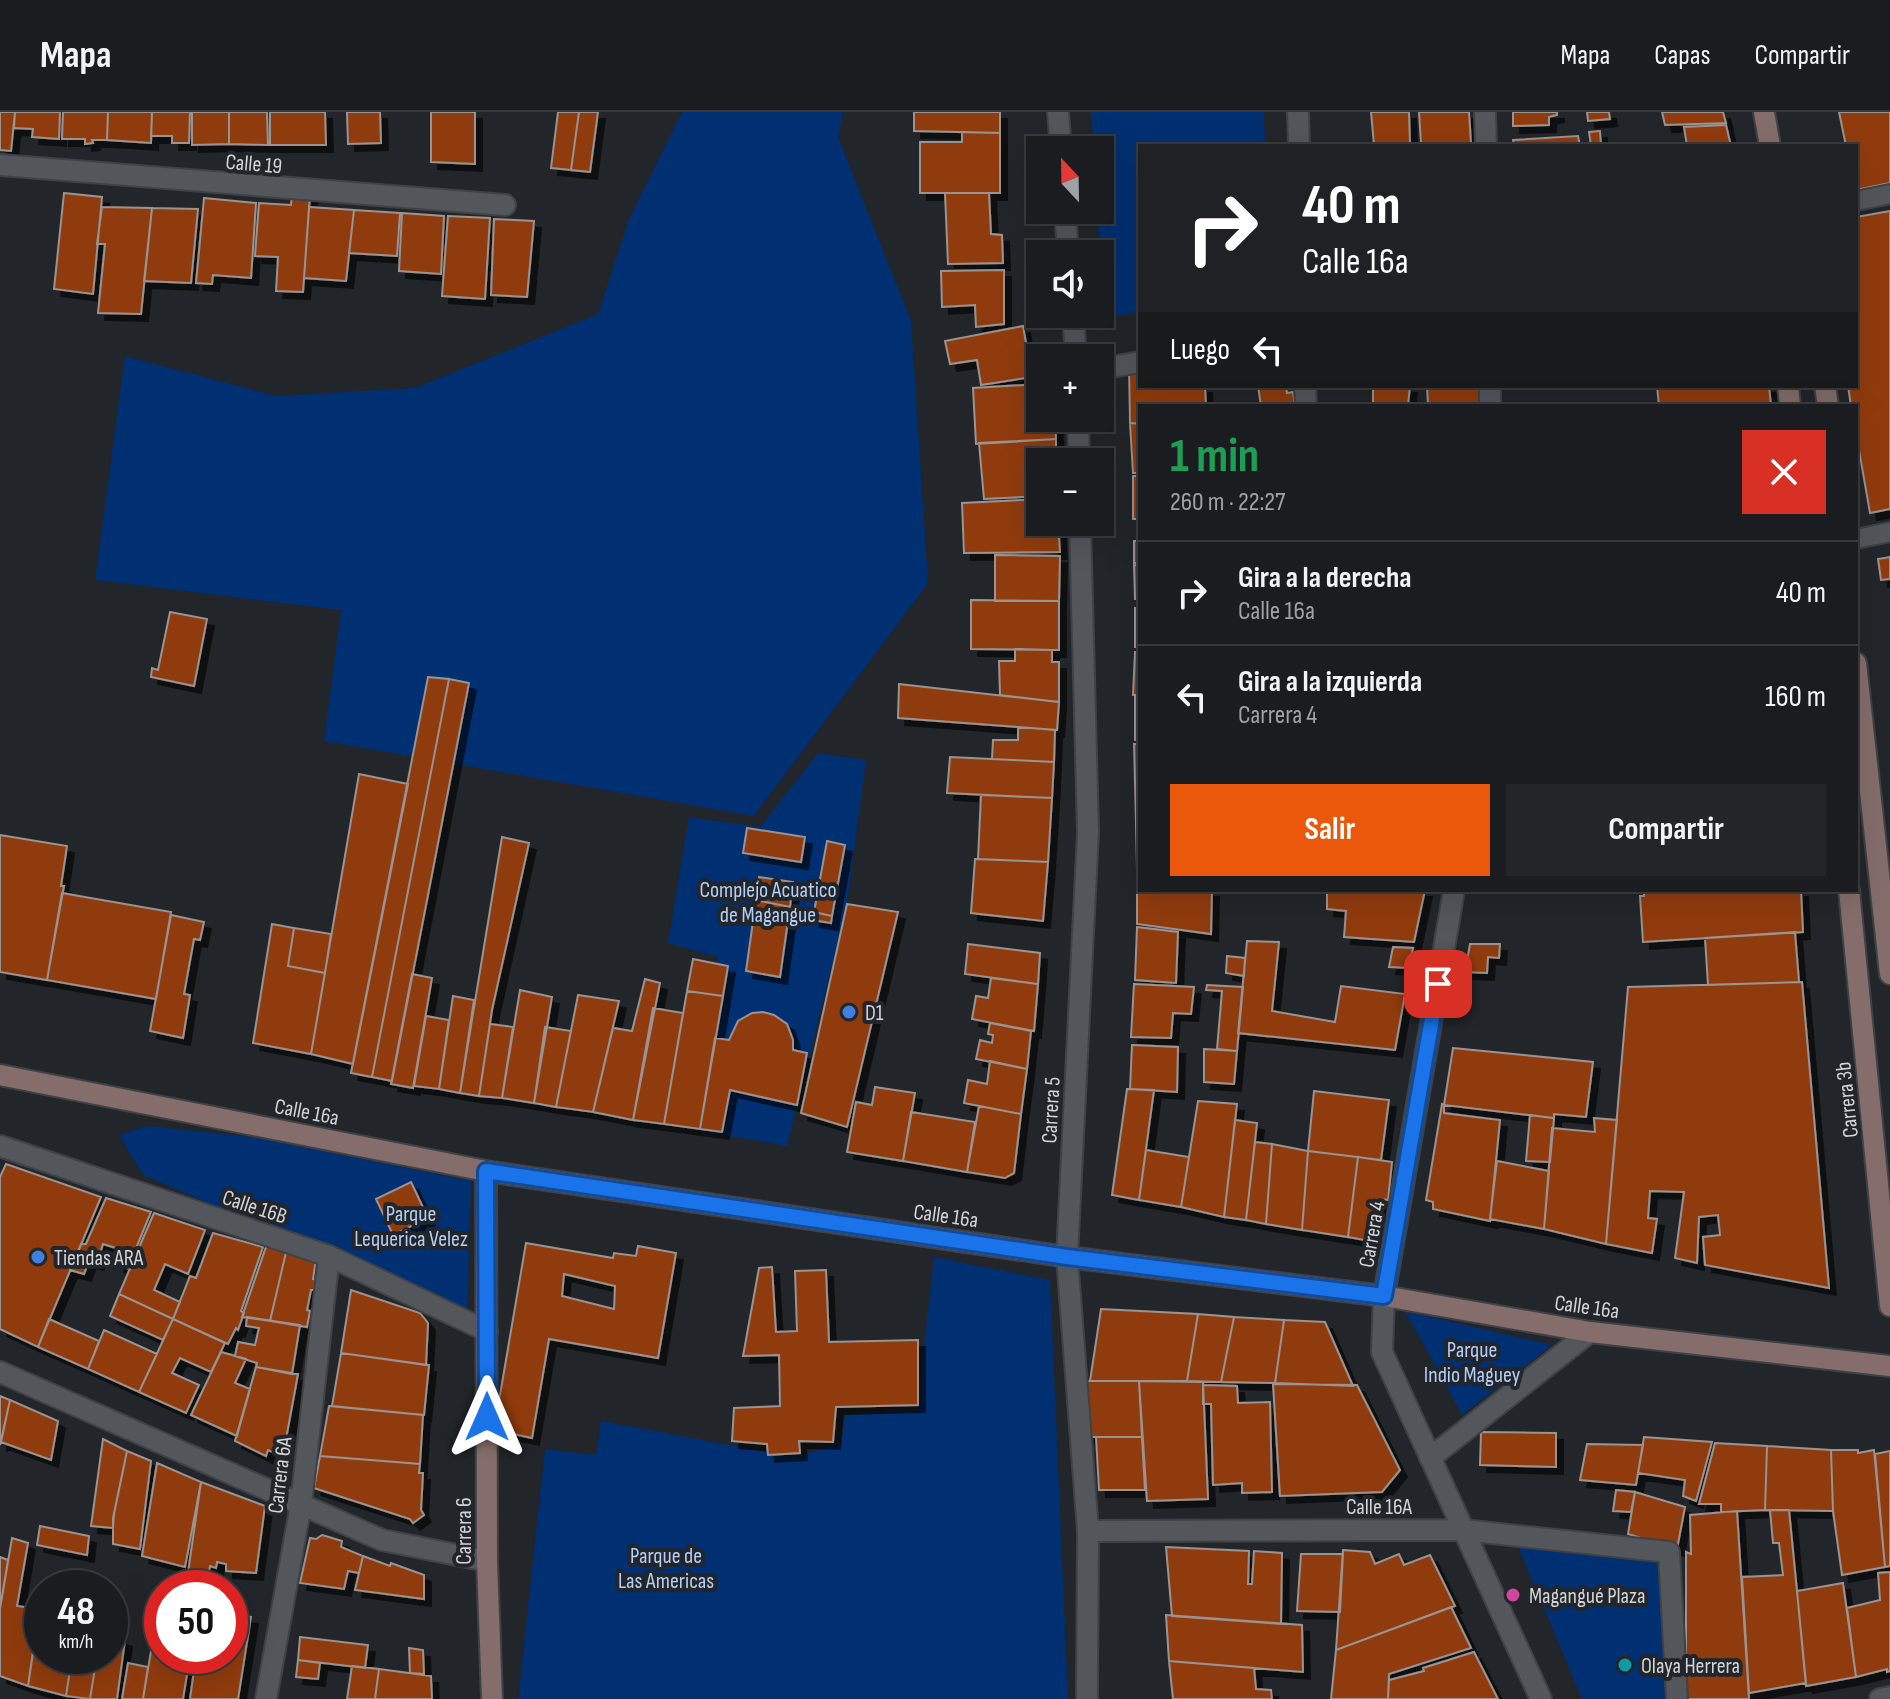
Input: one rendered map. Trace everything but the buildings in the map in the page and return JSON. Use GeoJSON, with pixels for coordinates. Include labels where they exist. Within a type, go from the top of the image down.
{"type":"FeatureCollection","features":[{"type":"Feature","properties":{"kind":"main road"},"geometry":{"type":"LineString","coordinates":[[1764,112],[1770,144]]}},
{"type":"Feature","properties":{"kind":"main road"},"geometry":{"type":"LineString","coordinates":[[1858,679],[1887,912],[1890,974]]}},
{"type":"Feature","properties":{"kind":"main road","name":"Carrera 3b"},"geometry":{"type":"LineString","coordinates":[[1849,892],[1890,1306]]}},
{"type":"Feature","properties":{"kind":"main road","name":"Calle 16a"},"geometry":{"type":"LineString","coordinates":[[0,1075],[486,1171],[1067,1257],[1384,1296],[1590,1332],[1890,1366]]}},
{"type":"Feature","properties":{"kind":"main road","name":"Carrera 6"},"geometry":{"type":"LineString","coordinates":[[486,1171],[487,1561],[492,1699]]}},
{"type":"Feature","properties":{"kind":"street"},"geometry":{"type":"LineString","coordinates":[[1058,112],[1060,136]]}},
{"type":"Feature","properties":{"kind":"street"},"geometry":{"type":"LineString","coordinates":[[1298,112],[1299,144]]}},
{"type":"Feature","properties":{"kind":"street"},"geometry":{"type":"LineString","coordinates":[[1485,112],[1486,144]]}},
{"type":"Feature","properties":{"kind":"street","name":"Calle 19"},"geometry":{"type":"LineString","coordinates":[[0,165],[505,205]]}},
{"type":"Feature","properties":{"kind":"street"},"geometry":{"type":"LineString","coordinates":[[1114,367],[1138,362]]}},
{"type":"Feature","properties":{"kind":"street","name":"Carrera 5"},"geometry":{"type":"LineString","coordinates":[[1080,536],[1088,832],[1067,1257],[1088,1531],[1087,1699]]}},
{"type":"Feature","properties":{"kind":"street","name":"Carrera 4"},"geometry":{"type":"LineString","coordinates":[[1454,892],[1384,1296],[1382,1352],[1541,1699]]}},
{"type":"Feature","properties":{"kind":"street","name":"Calle 16B"},"geometry":{"type":"LineString","coordinates":[[0,1146],[329,1256],[487,1331]]}},
{"type":"Feature","properties":{"kind":"street","name":"Carrera 6A"},"geometry":{"type":"LineString","coordinates":[[266,1699],[301,1504],[329,1256]]}},
{"type":"Feature","properties":{"kind":"street"},"geometry":{"type":"LineString","coordinates":[[1430,1458],[1590,1332]]}},
{"type":"Feature","properties":{"kind":"street"},"geometry":{"type":"LineString","coordinates":[[0,1372],[382,1540],[487,1561]]}},
{"type":"Feature","properties":{"kind":"street","name":"Calle 16A"},"geometry":{"type":"LineString","coordinates":[[1088,1531],[1463,1530],[1669,1552],[1677,1699]]}},
{"type":"Feature","properties":{"kind":"street"},"geometry":{"type":"LineString","coordinates":[[1880,1699],[1890,1697]]}},
{"type":"Feature","properties":{"kind":"lane"},"geometry":{"type":"LineString","coordinates":[[1858,201],[1890,194]]}},
{"type":"Feature","properties":{"kind":"lane"},"geometry":{"type":"LineString","coordinates":[[1858,539],[1890,532]]}},
{"type":"Feature","properties":{"kind":"green space"},"geometry":{"type":"Polygon","coordinates":[[[682,112],[843,112],[838,137],[911,321],[928,583],[754,816],[324,741],[341,610],[95,580],[125,356],[276,396],[415,388],[598,314],[629,219],[682,112]]]}},
{"type":"Feature","properties":{"kind":"green space"},"geometry":{"type":"Polygon","coordinates":[[[1091,112],[1264,112],[1265,144],[1138,144],[1138,312],[1114,316],[1114,240],[1099,240],[1098,224],[1114,224],[1114,136],[1093,136],[1091,112]]]}},
{"type":"Feature","properties":{"kind":"green space","name":"Complejo Acuatico de Magangue"},"geometry":{"type":"Polygon","coordinates":[[[818,753],[866,760],[847,904],[787,1146],[688,1129],[718,957],[668,943],[689,817],[760,827],[818,753]]]}},
{"type":"Feature","properties":{"kind":"green space","name":"Parque Lequerica Velez"},"geometry":{"type":"Polygon","coordinates":[[[147,1126],[253,1137],[471,1181],[467,1315],[143,1175],[119,1135],[147,1126]]]}},
{"type":"Feature","properties":{"kind":"green space","name":"Parque de Las Americas"},"geometry":{"type":"Polygon","coordinates":[[[934,1257],[1050,1280],[1068,1699],[518,1699],[545,1449],[596,1455],[601,1421],[794,1457],[841,1444],[845,1415],[920,1410],[921,1372],[934,1257]]]}},
{"type":"Feature","properties":{"kind":"green space","name":"Parque Indio Maguey"},"geometry":{"type":"Polygon","coordinates":[[[1405,1311],[1552,1345],[1462,1415],[1405,1311]]]}},
{"type":"Feature","properties":{"kind":"green space"},"geometry":{"type":"Polygon","coordinates":[[[1516,1542],[1663,1561],[1671,1699],[1582,1699],[1516,1542]]]}},
{"type":"Feature","properties":{"kind":"place","name":"D1"},"geometry":{"type":"Point","coordinates":[849,1012]}},
{"type":"Feature","properties":{"kind":"place","name":"Tiendas ARA"},"geometry":{"type":"Point","coordinates":[38,1257]}},
{"type":"Feature","properties":{"kind":"place","name":"Magangué Plaza"},"geometry":{"type":"Point","coordinates":[1513,1595]}},
{"type":"Feature","properties":{"kind":"place","name":"Olaya Herrera"},"geometry":{"type":"Point","coordinates":[1625,1665]}},
{"type":"Feature","properties":{"kind":"route"},"geometry":{"type":"LineString","coordinates":[[487,1417],[486,1171],[1067,1257],[1384,1296],[1438,984]]}}]}
